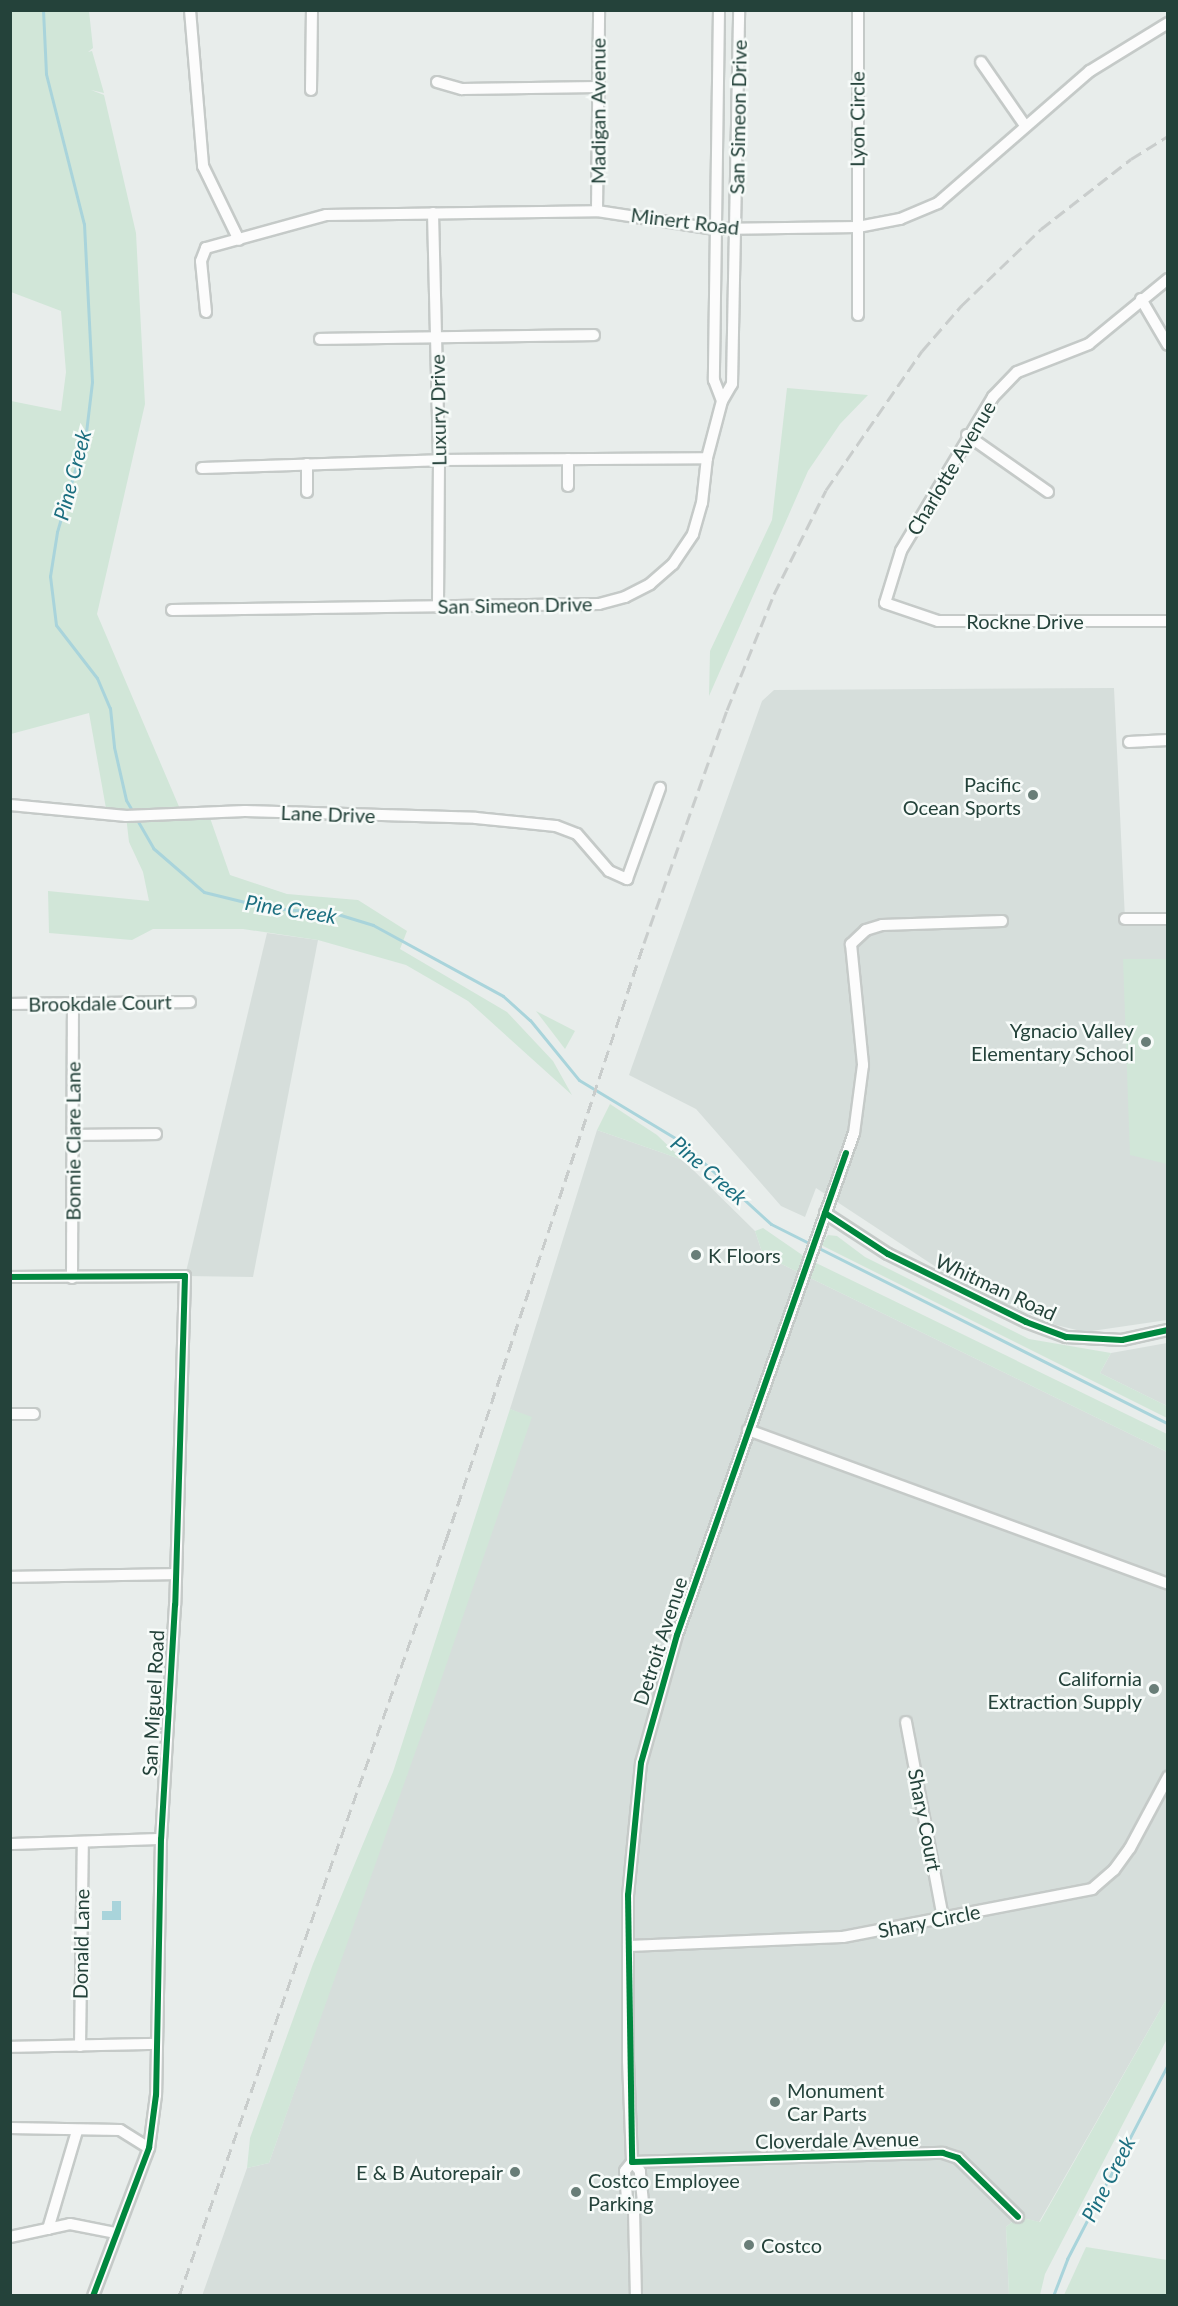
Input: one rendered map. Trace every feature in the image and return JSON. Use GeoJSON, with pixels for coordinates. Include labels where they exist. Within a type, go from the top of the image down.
{"type":"FeatureCollection","features":[{"type":"Feature","properties":{"kind":"street"},"geometry":{"type":"LineString","coordinates":[[190,10],[203,166],[239,240]]}},
{"type":"Feature","properties":{"kind":"street"},"geometry":{"type":"LineString","coordinates":[[311,90],[312,10]]}},
{"type":"Feature","properties":{"kind":"street","name":"Madigan Avenue"},"geometry":{"type":"LineString","coordinates":[[597,211],[599,10]]}},
{"type":"Feature","properties":{"kind":"street","name":"San Simeon Drive"},"geometry":{"type":"LineString","coordinates":[[719,10],[714,380],[722,401]]}},
{"type":"Feature","properties":{"kind":"street","name":"San Simeon Drive"},"geometry":{"type":"LineString","coordinates":[[172,610],[599,604],[625,597],[650,584],[673,564],[693,534],[702,502],[707,458],[722,401],[732,384],[737,229],[739,10]]}},
{"type":"Feature","properties":{"kind":"street","name":"Lyon Circle"},"geometry":{"type":"LineString","coordinates":[[858,10],[858,315]]}},
{"type":"Feature","properties":{"kind":"street","name":"Minert Road"},"geometry":{"type":"LineString","coordinates":[[206,312],[201,261],[206,248],[326,215],[597,211],[715,229],[858,227],[900,219],[938,203],[1024,124],[1090,71],[1167,23]]}},
{"type":"Feature","properties":{"kind":"street"},"geometry":{"type":"LineString","coordinates":[[981,62],[1024,124]]}},
{"type":"Feature","properties":{"kind":"street"},"geometry":{"type":"LineString","coordinates":[[437,82],[462,89],[598,87]]}},
{"type":"Feature","properties":{"kind":"street","name":"Luxury Drive"},"geometry":{"type":"LineString","coordinates":[[433,213],[439,460],[438,607]]}},
{"type":"Feature","properties":{"kind":"street","name":"Charlotte Avenue"},"geometry":{"type":"LineString","coordinates":[[885,603],[901,551],[967,435],[993,397],[1017,372],[1089,344],[1167,279]]}},
{"type":"Feature","properties":{"kind":"street"},"geometry":{"type":"LineString","coordinates":[[1141,299],[1167,345]]}},
{"type":"Feature","properties":{"kind":"street"},"geometry":{"type":"LineString","coordinates":[[320,339],[594,335]]}},
{"type":"Feature","properties":{"kind":"street"},"geometry":{"type":"LineString","coordinates":[[967,435],[1048,492]]}},
{"type":"Feature","properties":{"kind":"street"},"geometry":{"type":"LineString","coordinates":[[202,468],[439,460],[707,458]]}},
{"type":"Feature","properties":{"kind":"street"},"geometry":{"type":"LineString","coordinates":[[568,459],[568,486]]}},
{"type":"Feature","properties":{"kind":"street"},"geometry":{"type":"LineString","coordinates":[[307,464],[307,492]]}},
{"type":"Feature","properties":{"kind":"street","name":"Rockne Drive"},"geometry":{"type":"LineString","coordinates":[[885,603],[938,621],[1167,621]]}},
{"type":"Feature","properties":{"kind":"street"},"geometry":{"type":"LineString","coordinates":[[1129,742],[1167,740]]}},
{"type":"Feature","properties":{"kind":"street","name":"Lane Drive"},"geometry":{"type":"LineString","coordinates":[[10,805],[126,816],[256,812],[476,818],[556,826],[577,834],[609,871],[627,879],[660,788]]}},
{"type":"Feature","properties":{"kind":"street"},"geometry":{"type":"LineString","coordinates":[[1125,919],[1167,919]]}},
{"type":"Feature","properties":{"kind":"street","name":"Detroit Avenue"},"geometry":{"type":"LineString","coordinates":[[636,2295],[634,2210],[627,2202],[625,2171],[632,2162],[628,1895],[640,1763],[677,1635],[854,1132],[863,1065],[856,969],[851,944],[866,930],[882,925],[1002,921]]}},
{"type":"Feature","properties":{"kind":"street","name":"Brookdale Court"},"geometry":{"type":"LineString","coordinates":[[10,1004],[190,1002]]}},
{"type":"Feature","properties":{"kind":"street","name":"Bonnie Clare Lane"},"geometry":{"type":"LineString","coordinates":[[72,1278],[73,1003]]}},
{"type":"Feature","properties":{"kind":"street"},"geometry":{"type":"LineString","coordinates":[[74,1135],[156,1134]]}},
{"type":"Feature","properties":{"kind":"street","name":"Whitman Road"},"geometry":{"type":"LineString","coordinates":[[825,1213],[888,1254],[1026,1322],[1066,1337],[1122,1340],[1167,1330]]}},
{"type":"Feature","properties":{"kind":"street","name":"San Miguel Road"},"geometry":{"type":"LineString","coordinates":[[10,1277],[184,1276],[175,1574],[162,1839],[155,2044],[156,2096],[149,2148],[93,2295]]}},
{"type":"Feature","properties":{"kind":"street"},"geometry":{"type":"LineString","coordinates":[[10,1414],[34,1414]]}},
{"type":"Feature","properties":{"kind":"street"},"geometry":{"type":"LineString","coordinates":[[748,1430],[1167,1584]]}},
{"type":"Feature","properties":{"kind":"street"},"geometry":{"type":"LineString","coordinates":[[10,1577],[175,1574]]}},
{"type":"Feature","properties":{"kind":"street","name":"Shary Court"},"geometry":{"type":"LineString","coordinates":[[906,1722],[944,1917]]}},
{"type":"Feature","properties":{"kind":"street","name":"Shary Circle"},"geometry":{"type":"LineString","coordinates":[[628,1946],[843,1937],[1092,1889],[1114,1870],[1130,1848],[1167,1777]]}},
{"type":"Feature","properties":{"kind":"street"},"geometry":{"type":"LineString","coordinates":[[10,1844],[162,1839]]}},
{"type":"Feature","properties":{"kind":"street","name":"Donald Lane"},"geometry":{"type":"LineString","coordinates":[[80,2046],[83,1842]]}},
{"type":"Feature","properties":{"kind":"street"},"geometry":{"type":"LineString","coordinates":[[10,2047],[155,2044]]}},
{"type":"Feature","properties":{"kind":"street"},"geometry":{"type":"LineString","coordinates":[[10,2128],[120,2130],[149,2148]]}},
{"type":"Feature","properties":{"kind":"street"},"geometry":{"type":"LineString","coordinates":[[48,2229],[77,2131]]}},
{"type":"Feature","properties":{"kind":"street","name":"Cloverdale Avenue"},"geometry":{"type":"LineString","coordinates":[[632,2162],[943,2153],[958,2158],[1018,2217]]}},
{"type":"Feature","properties":{"kind":"street","name":"Detroit Avenue"},"geometry":{"type":"LineString","coordinates":[[632,2162],[640,2171],[643,2202],[634,2210]]}},
{"type":"Feature","properties":{"kind":"street"},"geometry":{"type":"LineString","coordinates":[[10,2237],[70,2224],[116,2233]]}},
{"type":"Feature","properties":{"kind":"shaded area"},"geometry":{"type":"Polygon","coordinates":[[[1114,688],[1125,919],[1167,919],[1167,1320],[1085,1332],[1056,1325],[1003,1302],[939,1269],[816,1188],[805,1217],[781,1206],[696,1109],[629,1075],[762,701],[774,690],[1114,688]]]}},
{"type":"Feature","properties":{"kind":"shaded area"},"geometry":{"type":"Polygon","coordinates":[[[267,933],[318,940],[253,1277],[185,1276],[267,933]]]}},
{"type":"Feature","properties":{"kind":"shaded area"},"geometry":{"type":"Polygon","coordinates":[[[597,1130],[683,1160],[755,1231],[763,1255],[1167,1452],[1167,1998],[1039,2222],[1018,2217],[1006,2227],[1009,2295],[202,2296],[247,2168],[269,2163],[531,1418],[510,1409],[597,1130]],[[632,2162],[625,2171],[634,2209],[643,2202],[632,2162]]]}},
{"type":"Feature","properties":{"kind":"shaded area"},"geometry":{"type":"Polygon","coordinates":[[[1167,1343],[1167,1406],[1100,1373],[1111,1353],[1167,1343]]]}},
{"type":"Feature","properties":{"kind":"green space"},"geometry":{"type":"Polygon","coordinates":[[[10,11],[89,11],[93,48],[88,52],[92,51],[104,93],[91,90],[104,95],[136,233],[145,404],[97,614],[183,816],[209,815],[230,875],[287,894],[358,900],[407,931],[400,949],[507,1012],[553,1061],[572,1095],[468,1001],[406,965],[318,940],[243,929],[153,929],[132,940],[49,933],[48,891],[149,901],[143,872],[129,842],[126,816],[107,814],[89,713],[11,734],[11,401],[61,411],[66,372],[61,311],[11,292],[10,11]]]}},
{"type":"Feature","properties":{"kind":"green space"},"geometry":{"type":"Polygon","coordinates":[[[787,388],[868,395],[840,424],[808,471],[709,696],[710,651],[772,520],[787,388]]]}},
{"type":"Feature","properties":{"kind":"green space","name":"Ygnacio Valley Elementary School"},"geometry":{"type":"Polygon","coordinates":[[[1123,959],[1167,959],[1167,1164],[1130,1155],[1123,959]]]}},
{"type":"Feature","properties":{"kind":"green space"},"geometry":{"type":"Polygon","coordinates":[[[536,1011],[575,1031],[565,1049],[536,1011]]]}},
{"type":"Feature","properties":{"kind":"green space"},"geometry":{"type":"Polygon","coordinates":[[[610,1104],[657,1135],[683,1160],[597,1130],[610,1104]]]}},
{"type":"Feature","properties":{"kind":"green space"},"geometry":{"type":"Polygon","coordinates":[[[763,1228],[808,1259],[1167,1434],[1167,1452],[763,1255],[755,1231],[763,1228]]]}},
{"type":"Feature","properties":{"kind":"green space"},"geometry":{"type":"Polygon","coordinates":[[[828,1235],[837,1236],[865,1257],[1029,1339],[1111,1353],[1100,1373],[1167,1406],[1167,1418],[821,1245],[828,1235]]]}},
{"type":"Feature","properties":{"kind":"green space"},"geometry":{"type":"Polygon","coordinates":[[[510,1409],[532,1417],[441,1680],[269,2163],[247,2168],[250,2138],[313,1964],[393,1772],[510,1409]]]}},
{"type":"Feature","properties":{"kind":"green space"},"geometry":{"type":"Polygon","coordinates":[[[1167,1998],[1167,2039],[1045,2274],[1040,2295],[1009,2295],[1006,2227],[1018,2217],[1040,2222],[1167,1998]]]}},
{"type":"Feature","properties":{"kind":"green space"},"geometry":{"type":"Polygon","coordinates":[[[1086,2247],[1167,2260],[1167,2295],[1064,2295],[1086,2247]]]}},
{"type":"Feature","properties":{"kind":"water"},"geometry":{"type":"Polygon","coordinates":[[[112,1901],[121,1901],[121,1920],[102,1920],[102,1911],[112,1911],[112,1901]]]}},
{"type":"Feature","properties":{"kind":"waterway","name":"Pine Creek"},"geometry":{"type":"LineString","coordinates":[[43,10],[46,74],[84,224],[92,382],[86,432],[57,532],[50,576],[56,625],[97,678],[110,708],[114,747],[126,800],[133,812]]}},
{"type":"Feature","properties":{"kind":"waterway","name":"Pine Creek"},"geometry":{"type":"LineString","coordinates":[[136,818],[153,848],[204,892],[269,908],[334,913],[373,925],[503,996],[530,1020],[579,1080],[680,1141],[771,1224],[1168,1424]]}},
{"type":"Feature","properties":{"kind":"waterway","name":"Pine Creek"},"geometry":{"type":"LineString","coordinates":[[1053,2296],[1067,2259],[1168,2064]]}},
{"type":"Feature","properties":{"kind":"railway"},"geometry":{"type":"LineString","coordinates":[[179,2296],[446,1540],[644,943],[727,710],[774,594],[826,490],[922,351],[961,306],[1041,229],[1131,159],[1168,136]]}},
{"type":"Feature","properties":{"kind":"cycle path"},"geometry":{"type":"LineString","coordinates":[[846,1153],[677,1635],[641,1763],[628,1895],[632,2162],[943,2153],[958,2158],[1018,2217]]}},
{"type":"Feature","properties":{"kind":"cycle path"},"geometry":{"type":"LineString","coordinates":[[825,1213],[888,1254],[1026,1322],[1066,1337],[1122,1340],[1168,1330]]}},
{"type":"Feature","properties":{"kind":"cycle path"},"geometry":{"type":"LineString","coordinates":[[10,1277],[185,1276],[175,1605],[161,1839],[156,2095],[149,2148],[93,2296]]}},
{"type":"Feature","properties":{"kind":"place","name":"Pacific Ocean Sports"},"geometry":{"type":"Point","coordinates":[1033,795]}},
{"type":"Feature","properties":{"kind":"place","name":"Ygnacio Valley Elementary School"},"geometry":{"type":"Point","coordinates":[1146,1042]}},
{"type":"Feature","properties":{"kind":"place","name":"K Floors"},"geometry":{"type":"Point","coordinates":[696,1255]}},
{"type":"Feature","properties":{"kind":"place","name":"California Extraction Supply"},"geometry":{"type":"Point","coordinates":[1154,1689]}},
{"type":"Feature","properties":{"kind":"place","name":"Monument Car Parts"},"geometry":{"type":"Point","coordinates":[775,2102]}},
{"type":"Feature","properties":{"kind":"place","name":"E & B Autorepair"},"geometry":{"type":"Point","coordinates":[515,2172]}},
{"type":"Feature","properties":{"kind":"place","name":"Costco Employee Parking"},"geometry":{"type":"Point","coordinates":[576,2192]}},
{"type":"Feature","properties":{"kind":"place","name":"Costco"},"geometry":{"type":"Point","coordinates":[749,2245]}}]}
